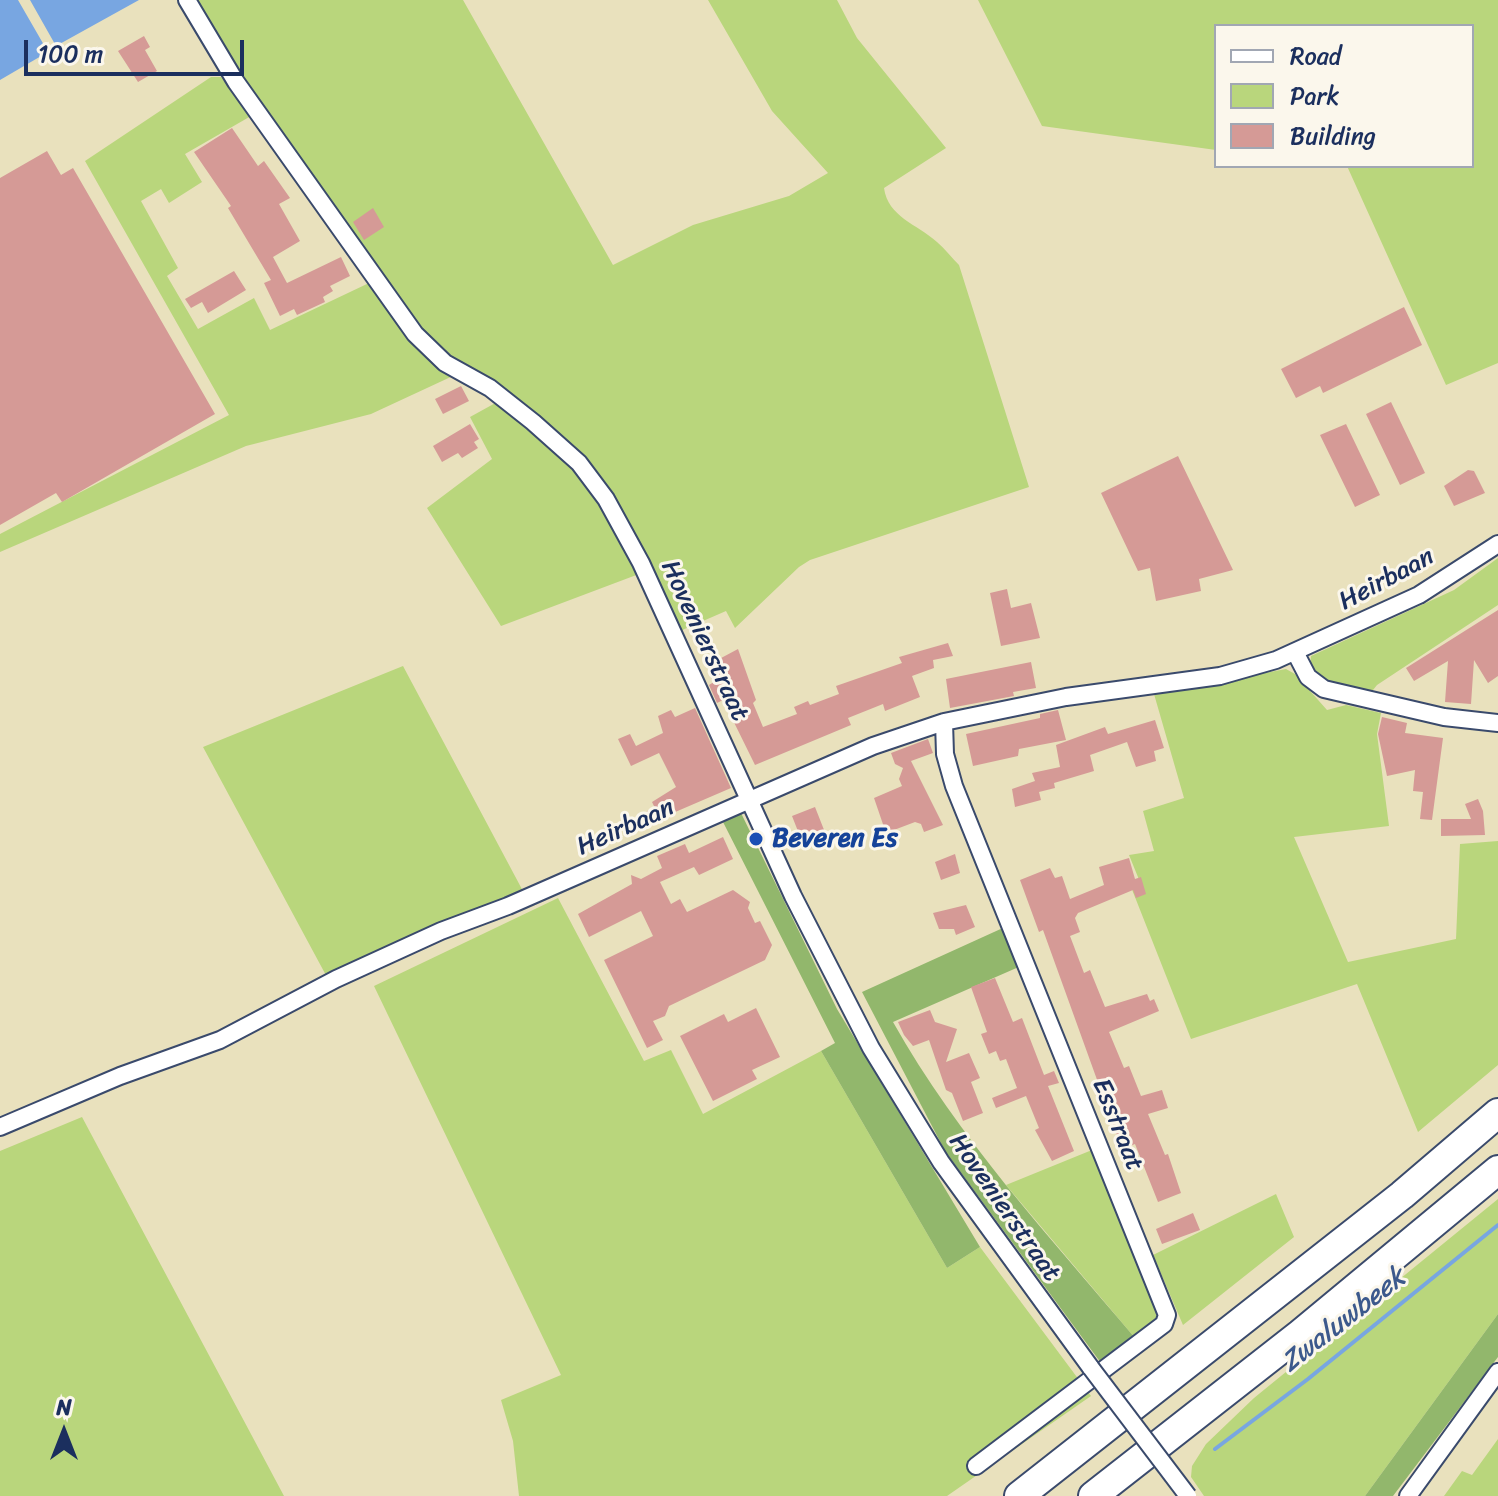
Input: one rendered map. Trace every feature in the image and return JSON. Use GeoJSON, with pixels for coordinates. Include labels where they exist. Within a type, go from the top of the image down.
{"type":"FeatureCollection","features":[{"type":"Feature","properties":{"kind":"highway"},"geometry":{"type":"LineString","coordinates":[[1019,1496],[1402,1195],[1498,1113]]}},
{"type":"Feature","properties":{"kind":"highway"},"geometry":{"type":"LineString","coordinates":[[1093,1496],[1300,1334],[1498,1170]]}},
{"type":"Feature","properties":{"kind":"street","name":"Hovenierstraat"},"geometry":{"type":"LineString","coordinates":[[187,0],[236,82],[415,334],[445,363],[490,388],[533,422],[579,463],[606,499],[641,563],[793,896],[871,1048],[941,1162],[1188,1496]]}},
{"type":"Feature","properties":{"kind":"street","name":"Heirbaan"},"geometry":{"type":"LineString","coordinates":[[0,1127],[120,1076],[220,1040],[336,979],[414,943],[873,746],[944,722],[1066,697],[1220,676],[1295,652],[1419,595],[1498,544]]}},
{"type":"Feature","properties":{"kind":"street"},"geometry":{"type":"LineString","coordinates":[[1295,652],[1308,677],[1324,689],[1444,717],[1498,723]]}},
{"type":"Feature","properties":{"kind":"street","name":"Esstraat"},"geometry":{"type":"LineString","coordinates":[[944,722],[945,754],[954,786],[1166,1308],[1167,1319],[976,1466]]}},
{"type":"Feature","properties":{"kind":"street"},"geometry":{"type":"LineString","coordinates":[[1408,1496],[1498,1372]]}},
{"type":"Feature","properties":{"kind":"green space"},"geometry":{"type":"Polygon","coordinates":[[[195,0],[463,0],[613,265],[693,225],[789,196],[828,173],[772,111],[708,0],[837,0],[857,38],[946,148],[884,188],[897,213],[937,242],[959,265],[1029,487],[810,560],[735,628],[726,611],[680,631],[569,446],[502,387],[441,350],[420,330],[243,82],[195,0]]]}},
{"type":"Feature","properties":{"kind":"green space"},"geometry":{"type":"Polygon","coordinates":[[[978,0],[1498,0],[1498,363],[1446,385],[1348,168],[1474,168],[1474,24],[1214,24],[1214,150],[1042,126],[978,0]]]}},
{"type":"Feature","properties":{"kind":"green space"},"geometry":{"type":"Polygon","coordinates":[[[211,77],[221,77],[251,116],[185,154],[202,182],[169,203],[161,189],[141,201],[178,268],[167,276],[198,329],[254,298],[270,330],[369,283],[455,375],[371,414],[246,446],[0,552],[0,534],[229,415],[85,161],[211,77]]]}},
{"type":"Feature","properties":{"kind":"green space"},"geometry":{"type":"Polygon","coordinates":[[[499,401],[574,468],[612,523],[639,574],[501,626],[427,508],[492,459],[470,417],[499,401]]]}},
{"type":"Feature","properties":{"kind":"green space"},"geometry":{"type":"Polygon","coordinates":[[[1498,558],[1498,605],[1377,685],[1369,695],[1320,680],[1310,666],[1311,656],[1454,590],[1498,558]]]}},
{"type":"Feature","properties":{"kind":"green space"},"geometry":{"type":"Polygon","coordinates":[[[403,666],[524,893],[328,979],[203,747],[403,666]]]}},
{"type":"Feature","properties":{"kind":"green space"},"geometry":{"type":"Polygon","coordinates":[[[1286,669],[1295,674],[1327,710],[1346,705],[1381,713],[1377,734],[1389,826],[1294,837],[1348,962],[1456,939],[1460,844],[1498,841],[1498,1065],[1418,1132],[1357,984],[1191,1039],[1131,887],[1140,882],[1129,855],[1154,851],[1143,811],[1184,798],[1154,694],[1286,669]]]}},
{"type":"Feature","properties":{"kind":"green space"},"geometry":{"type":"Polygon","coordinates":[[[741,813],[837,1009],[980,1247],[947,1268],[821,1051],[835,1043],[723,822],[741,813]]]}},
{"type":"Feature","properties":{"kind":"green space"},"geometry":{"type":"Polygon","coordinates":[[[558,898],[644,1061],[671,1050],[703,1114],[821,1051],[947,1268],[980,1247],[1091,1396],[947,1496],[519,1496],[513,1441],[501,1400],[561,1375],[374,986],[558,898]]]}},
{"type":"Feature","properties":{"kind":"green space"},"geometry":{"type":"Polygon","coordinates":[[[1005,927],[1021,966],[893,1022],[946,1106],[976,1146],[1135,1338],[1101,1363],[945,1151],[862,992],[1005,927]]]}},
{"type":"Feature","properties":{"kind":"green space"},"geometry":{"type":"Polygon","coordinates":[[[82,1117],[284,1496],[0,1496],[0,1151],[82,1117]]]}},
{"type":"Feature","properties":{"kind":"green space"},"geometry":{"type":"Polygon","coordinates":[[[1092,1150],[1164,1318],[1135,1338],[1006,1185],[1092,1150]]]}},
{"type":"Feature","properties":{"kind":"green space"},"geometry":{"type":"Polygon","coordinates":[[[1276,1194],[1294,1237],[1183,1325],[1153,1255],[1276,1194]]]}},
{"type":"Feature","properties":{"kind":"green space"},"geometry":{"type":"Polygon","coordinates":[[[1498,1199],[1498,1314],[1365,1496],[1204,1496],[1191,1477],[1192,1466],[1206,1444],[1254,1398],[1498,1199]]]}},
{"type":"Feature","properties":{"kind":"green space"},"geometry":{"type":"Polygon","coordinates":[[[1498,1314],[1498,1357],[1393,1496],[1365,1496],[1498,1314]]]}},
{"type":"Feature","properties":{"kind":"green space"},"geometry":{"type":"Polygon","coordinates":[[[1498,1439],[1498,1496],[1444,1496],[1462,1471],[1472,1475],[1498,1439]]]}},
{"type":"Feature","properties":{"kind":"water"},"geometry":{"type":"Polygon","coordinates":[[[0,0],[18,0],[48,52],[0,80],[0,0]]]}},
{"type":"Feature","properties":{"kind":"water"},"geometry":{"type":"Polygon","coordinates":[[[30,0],[139,0],[56,46],[30,0]]]}},
{"type":"Feature","properties":{"kind":"building"},"geometry":{"type":"Polygon","coordinates":[[[144,36],[150,47],[145,50],[157,71],[138,82],[118,51],[144,36]]]}},
{"type":"Feature","properties":{"kind":"building"},"geometry":{"type":"Polygon","coordinates":[[[232,128],[258,166],[264,161],[290,198],[279,204],[300,241],[273,257],[287,283],[341,257],[350,276],[330,286],[333,291],[323,297],[325,302],[297,315],[294,309],[280,316],[264,283],[271,280],[228,208],[231,206],[194,152],[232,128]]]}},
{"type":"Feature","properties":{"kind":"building"},"geometry":{"type":"Polygon","coordinates":[[[47,151],[61,175],[73,168],[215,414],[62,502],[56,493],[0,525],[0,178],[47,151]]]}},
{"type":"Feature","properties":{"kind":"building"},"geometry":{"type":"Polygon","coordinates":[[[373,208],[384,227],[364,240],[353,222],[373,208]]]}},
{"type":"Feature","properties":{"kind":"building"},"geometry":{"type":"Polygon","coordinates":[[[234,271],[246,290],[208,313],[202,302],[191,308],[185,299],[234,271]]]}},
{"type":"Feature","properties":{"kind":"building"},"geometry":{"type":"Polygon","coordinates":[[[1404,307],[1422,345],[1323,393],[1320,386],[1296,398],[1281,369],[1404,307]]]}},
{"type":"Feature","properties":{"kind":"building"},"geometry":{"type":"Polygon","coordinates":[[[461,386],[469,401],[443,414],[435,399],[461,386]]]}},
{"type":"Feature","properties":{"kind":"building"},"geometry":{"type":"Polygon","coordinates":[[[1391,402],[1425,473],[1400,485],[1366,414],[1391,402]]]}},
{"type":"Feature","properties":{"kind":"building"},"geometry":{"type":"Polygon","coordinates":[[[470,424],[479,439],[474,442],[478,448],[462,458],[458,453],[442,462],[433,446],[470,424]]]}},
{"type":"Feature","properties":{"kind":"building"},"geometry":{"type":"Polygon","coordinates":[[[1346,424],[1380,495],[1355,507],[1320,435],[1346,424]]]}},
{"type":"Feature","properties":{"kind":"building"},"geometry":{"type":"Polygon","coordinates":[[[1178,456],[1233,570],[1199,579],[1201,591],[1156,601],[1150,568],[1138,571],[1101,493],[1178,456]]]}},
{"type":"Feature","properties":{"kind":"building"},"geometry":{"type":"Polygon","coordinates":[[[1468,470],[1474,471],[1485,493],[1454,506],[1444,486],[1468,470]]]}},
{"type":"Feature","properties":{"kind":"building"},"geometry":{"type":"Polygon","coordinates":[[[1007,589],[1011,608],[1031,603],[1040,638],[1001,646],[990,593],[1007,589]]]}},
{"type":"Feature","properties":{"kind":"building"},"geometry":{"type":"Polygon","coordinates":[[[1498,610],[1498,676],[1488,683],[1474,660],[1471,704],[1445,702],[1448,661],[1414,681],[1406,668],[1498,610]]]}},
{"type":"Feature","properties":{"kind":"building"},"geometry":{"type":"Polygon","coordinates":[[[948,643],[953,656],[933,660],[934,668],[912,676],[920,697],[885,711],[883,704],[848,718],[851,725],[755,765],[723,700],[717,703],[709,685],[717,680],[708,665],[738,649],[763,727],[797,714],[794,707],[808,701],[810,705],[839,694],[836,686],[902,663],[899,657],[948,643]]]}},
{"type":"Feature","properties":{"kind":"building"},"geometry":{"type":"Polygon","coordinates":[[[1031,662],[1036,688],[1013,692],[1014,696],[950,708],[946,679],[1031,662]]]}},
{"type":"Feature","properties":{"kind":"building"},"geometry":{"type":"Polygon","coordinates":[[[695,708],[731,788],[652,822],[647,811],[655,808],[652,802],[676,787],[659,753],[631,766],[618,739],[630,734],[636,746],[663,733],[658,716],[671,710],[675,717],[695,708]]]}},
{"type":"Feature","properties":{"kind":"building"},"geometry":{"type":"Polygon","coordinates":[[[1058,710],[1066,740],[1019,749],[1018,756],[973,766],[966,734],[1040,718],[1040,714],[1058,710]]]}},
{"type":"Feature","properties":{"kind":"building"},"geometry":{"type":"Polygon","coordinates":[[[1382,717],[1407,723],[1405,733],[1443,738],[1432,820],[1420,819],[1423,792],[1413,791],[1415,770],[1387,776],[1378,734],[1382,717]]]}},
{"type":"Feature","properties":{"kind":"building"},"geometry":{"type":"Polygon","coordinates":[[[1155,720],[1164,748],[1154,751],[1156,761],[1136,767],[1127,742],[1090,755],[1094,771],[1054,783],[1055,788],[1039,792],[1041,800],[1015,807],[1012,789],[1035,781],[1032,773],[1060,767],[1056,745],[1105,727],[1108,734],[1155,720]]]}},
{"type":"Feature","properties":{"kind":"building"},"geometry":{"type":"Polygon","coordinates":[[[928,739],[933,753],[911,761],[943,825],[924,832],[921,824],[915,822],[886,833],[874,798],[902,786],[899,779],[903,768],[895,764],[891,753],[928,739]]]}},
{"type":"Feature","properties":{"kind":"building"},"geometry":{"type":"Polygon","coordinates":[[[1478,799],[1483,811],[1485,835],[1441,836],[1441,819],[1471,819],[1465,804],[1478,799]]]}},
{"type":"Feature","properties":{"kind":"building"},"geometry":{"type":"Polygon","coordinates":[[[815,807],[828,840],[805,849],[792,816],[815,807]]]}},
{"type":"Feature","properties":{"kind":"building"},"geometry":{"type":"Polygon","coordinates":[[[723,837],[733,859],[699,875],[694,867],[660,882],[671,904],[680,899],[687,912],[733,890],[750,902],[748,908],[755,923],[760,921],[772,945],[765,960],[669,1006],[665,1016],[653,1021],[663,1040],[647,1048],[604,960],[653,936],[641,911],[589,937],[578,914],[632,884],[631,875],[641,879],[662,868],[657,856],[685,844],[689,853],[723,837]]]}},
{"type":"Feature","properties":{"kind":"building"},"geometry":{"type":"Polygon","coordinates":[[[955,854],[960,873],[941,880],[935,862],[955,854]]]}},
{"type":"Feature","properties":{"kind":"building"},"geometry":{"type":"Polygon","coordinates":[[[1129,858],[1135,879],[1141,877],[1146,894],[1136,898],[1133,890],[1078,913],[1075,918],[1080,932],[1070,936],[1084,973],[1090,970],[1105,1007],[1147,994],[1150,1001],[1154,999],[1159,1011],[1109,1032],[1124,1068],[1129,1066],[1141,1096],[1162,1090],[1168,1108],[1148,1114],[1165,1155],[1168,1154],[1181,1193],[1158,1202],[1135,1144],[1122,1149],[1043,930],[1039,932],[1020,880],[1050,868],[1055,878],[1062,876],[1070,899],[1104,885],[1099,867],[1129,858]]]}},
{"type":"Feature","properties":{"kind":"building"},"geometry":{"type":"Polygon","coordinates":[[[966,905],[975,927],[956,935],[954,929],[939,929],[933,913],[966,905]]]}},
{"type":"Feature","properties":{"kind":"building"},"geometry":{"type":"Polygon","coordinates":[[[995,978],[1013,1022],[1022,1018],[1044,1075],[1054,1071],[1059,1083],[1048,1086],[1074,1151],[1052,1161],[1035,1130],[1039,1128],[1026,1096],[996,1108],[992,1098],[1017,1088],[1006,1059],[1000,1061],[996,1051],[989,1054],[981,1034],[987,1032],[971,987],[995,978]]]}},
{"type":"Feature","properties":{"kind":"building"},"geometry":{"type":"Polygon","coordinates":[[[756,1008],[780,1057],[752,1070],[757,1079],[713,1101],[680,1036],[724,1014],[728,1022],[756,1008]]]}},
{"type":"Feature","properties":{"kind":"building"},"geometry":{"type":"Polygon","coordinates":[[[930,1010],[935,1022],[957,1029],[946,1062],[969,1053],[980,1078],[971,1082],[983,1113],[963,1121],[952,1093],[946,1090],[929,1040],[913,1046],[904,1035],[898,1022],[930,1010]]]}},
{"type":"Feature","properties":{"kind":"building"},"geometry":{"type":"Polygon","coordinates":[[[1193,1213],[1200,1230],[1162,1244],[1156,1229],[1193,1213]]]}},
{"type":"Feature","properties":{"kind":"waterway","name":"Zwaluwbeek"},"geometry":{"type":"LineString","coordinates":[[1215,1449],[1308,1379],[1498,1225]]}},
{"type":"Feature","properties":{"kind":"place","name":"Beveren Es"},"geometry":{"type":"Point","coordinates":[756,839]}}]}
